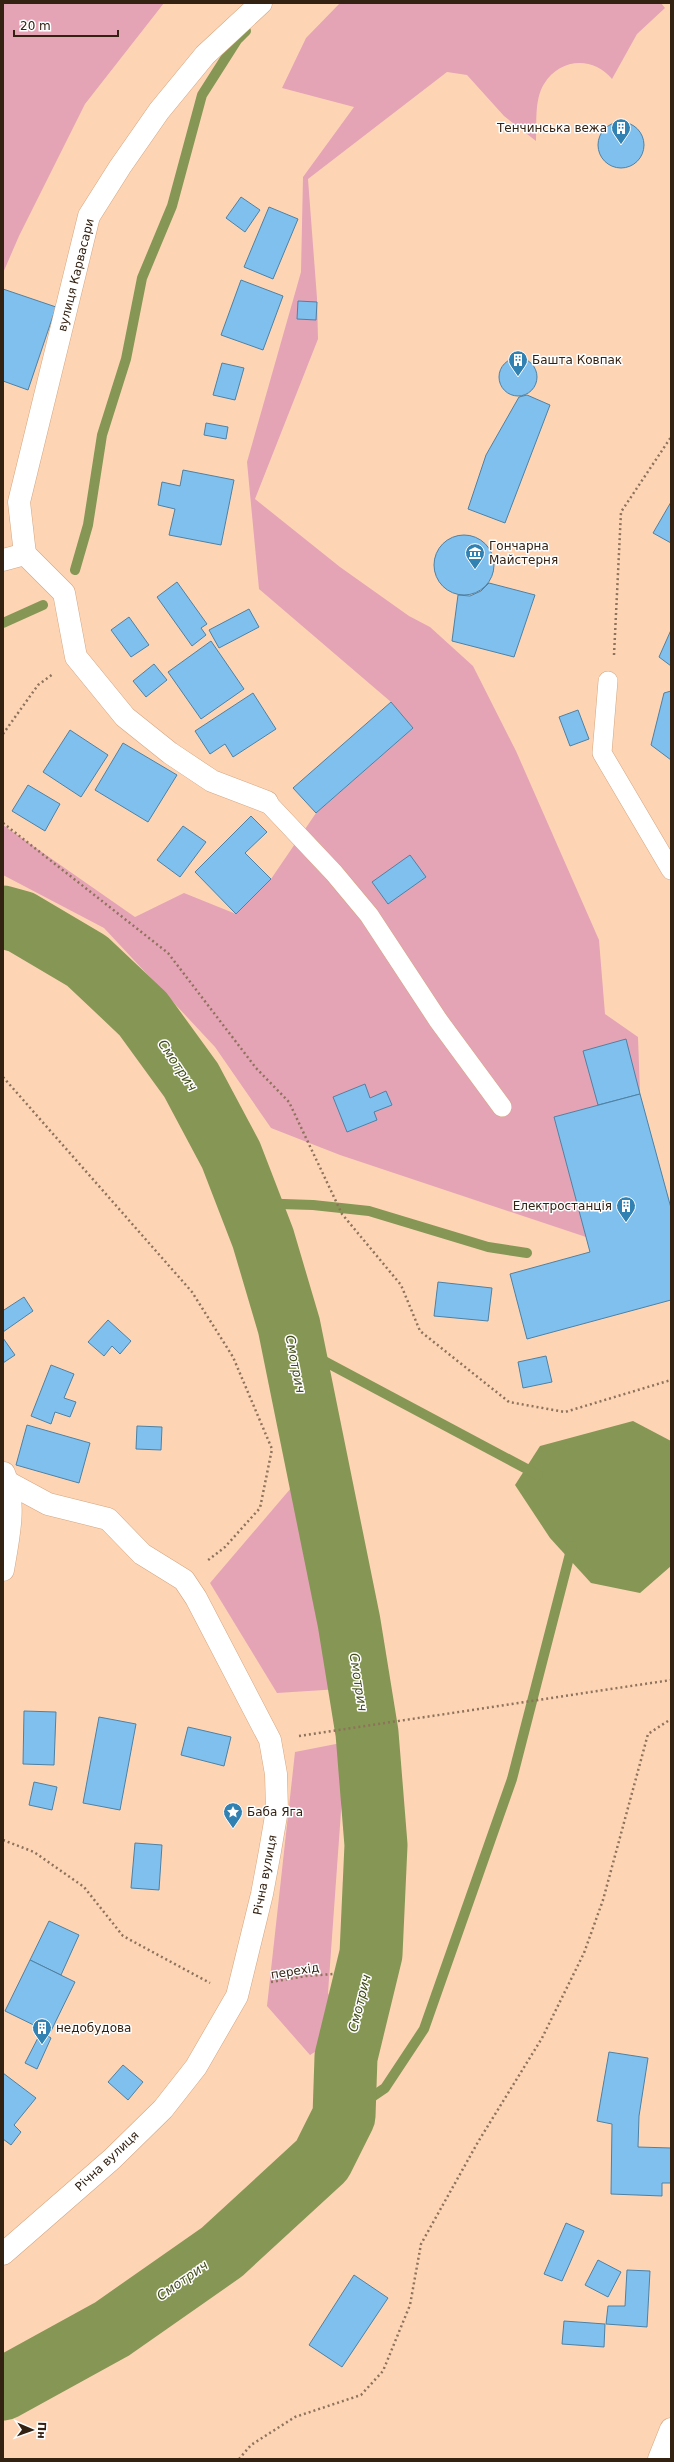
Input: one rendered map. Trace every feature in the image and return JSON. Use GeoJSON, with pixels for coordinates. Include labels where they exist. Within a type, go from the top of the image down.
{"type":"FeatureCollection","features":[{"type":"Feature","properties":{"kind":"street","name":"вулиця Карвасари"},"geometry":{"type":"LineString","coordinates":[[25,554],[19,502],[89,216],[120,167],[159,111],[205,55],[261,3]]}},
{"type":"Feature","properties":{"kind":"street"},"geometry":{"type":"LineString","coordinates":[[3,560],[25,554],[64,593],[76,657],[125,717],[170,752],[212,781],[267,802]]}},
{"type":"Feature","properties":{"kind":"street","name":"Річна вулиця"},"geometry":{"type":"LineString","coordinates":[[3,2254],[112,2159],[163,2109],[196,2067],[236,1996],[262,1894],[277,1810],[276,1774],[270,1740],[196,1598],[184,1580],[142,1554],[108,1519],[48,1504],[6,1476]]}},
{"type":"Feature","properties":{"kind":"street","name":"Річна вулиця"},"geometry":{"type":"LineString","coordinates":[[3,1570],[10,1519],[6,1476]]}},
{"type":"Feature","properties":{"kind":"street"},"geometry":{"type":"LineString","coordinates":[[659,2459],[671,2429]]}},
{"type":"Feature","properties":{"kind":"lane"},"geometry":{"type":"LineString","coordinates":[[608,681],[602,753],[671,870]]}},
{"type":"Feature","properties":{"kind":"lane"},"geometry":{"type":"LineString","coordinates":[[267,802],[334,873],[369,915],[438,1020],[502,1107]]}},
{"type":"Feature","properties":{"kind":"path"},"geometry":{"type":"LineString","coordinates":[[608,681],[613,667],[620,512],[671,437]]}},
{"type":"Feature","properties":{"kind":"path"},"geometry":{"type":"LineString","coordinates":[[3,734],[38,685],[76,657]]}},
{"type":"Feature","properties":{"kind":"path"},"geometry":{"type":"LineString","coordinates":[[3,823],[168,953],[256,1068],[289,1102],[342,1214],[401,1285],[420,1331],[509,1402],[565,1412],[671,1380]]}},
{"type":"Feature","properties":{"kind":"path"},"geometry":{"type":"LineString","coordinates":[[3,1077],[192,1292],[233,1357],[272,1449],[260,1508],[225,1547],[184,1580]]}},
{"type":"Feature","properties":{"kind":"path"},"geometry":{"type":"LineString","coordinates":[[270,1740],[671,1680]]}},
{"type":"Feature","properties":{"kind":"path"},"geometry":{"type":"LineString","coordinates":[[239,2459],[251,2444],[295,2417],[361,2395],[383,2371],[410,2305],[421,2244],[478,2142],[542,2038],[584,1953],[603,1900],[648,1734],[671,1719]]}},
{"type":"Feature","properties":{"kind":"path"},"geometry":{"type":"LineString","coordinates":[[3,1840],[34,1852],[84,1887],[123,1936],[236,1996]]}},
{"type":"Feature","properties":{"kind":"path","name":"перехід"},"geometry":{"type":"LineString","coordinates":[[236,1996],[276,1980],[334,1974]]}},
{"type":"Feature","properties":{"kind":"shaded area"},"geometry":{"type":"Polygon","coordinates":[[[3,3],[164,3],[85,104],[19,236],[3,273],[3,3]]]}},
{"type":"Feature","properties":{"kind":"shaded area"},"geometry":{"type":"Polygon","coordinates":[[[340,3],[661,3],[665,8],[637,34],[612,79],[596,66],[577,63],[559,69],[551,75],[541,90],[537,105],[536,141],[504,116],[467,75],[447,72],[308,179],[317,298],[318,339],[255,499],[340,567],[409,616],[430,627],[473,666],[516,751],[599,940],[605,1014],[638,1037],[640,1094],[554,1117],[586,1237],[340,1155],[271,1128],[215,1047],[104,928],[3,875],[3,825],[135,917],[184,893],[236,914],[271,879],[316,813],[413,728],[391,702],[259,589],[247,462],[301,272],[303,177],[354,107],[282,88],[306,38],[340,3]]]}},
{"type":"Feature","properties":{"kind":"shaded area"},"geometry":{"type":"Polygon","coordinates":[[[633,1421],[671,1441],[671,1566],[640,1593],[591,1583],[550,1538],[515,1485],[540,1446],[633,1421]]]}},
{"type":"Feature","properties":{"kind":"shaded area"},"geometry":{"type":"Polygon","coordinates":[[[297,1481],[340,1689],[277,1693],[210,1583],[297,1481]]]}},
{"type":"Feature","properties":{"kind":"shaded area"},"geometry":{"type":"Polygon","coordinates":[[[346,1742],[328,1993],[347,2032],[310,2055],[267,2006],[295,1752],[346,1742]]]}},
{"type":"Feature","properties":{"kind":"building","name":"Тенчинська вежа"},"geometry":{"type":"Polygon","coordinates":[[[626,122],[638,128],[643,136],[643,154],[638,162],[630,167],[616,168],[604,162],[599,154],[598,140],[604,128],[612,123],[626,122]]]}},
{"type":"Feature","properties":{"kind":"building"},"geometry":{"type":"Polygon","coordinates":[[[241,197],[260,210],[245,232],[226,218],[241,197]]]}},
{"type":"Feature","properties":{"kind":"building"},"geometry":{"type":"Polygon","coordinates":[[[269,207],[298,219],[273,279],[244,267],[269,207]]]}},
{"type":"Feature","properties":{"kind":"building"},"geometry":{"type":"Polygon","coordinates":[[[241,280],[283,296],[263,350],[221,335],[241,280]]]}},
{"type":"Feature","properties":{"kind":"building"},"geometry":{"type":"Polygon","coordinates":[[[3,289],[56,307],[28,390],[3,381],[3,289]]]}},
{"type":"Feature","properties":{"kind":"building"},"geometry":{"type":"Polygon","coordinates":[[[298,301],[317,302],[316,320],[297,319],[298,301]]]}},
{"type":"Feature","properties":{"kind":"building","name":"Башта Ковпак"},"geometry":{"type":"Polygon","coordinates":[[[514,358],[522,358],[532,363],[536,370],[536,384],[532,391],[522,396],[514,396],[504,391],[502,388],[499,381],[499,373],[504,363],[507,361],[514,358]]]}},
{"type":"Feature","properties":{"kind":"building"},"geometry":{"type":"Polygon","coordinates":[[[222,363],[244,368],[235,400],[213,395],[222,363]]]}},
{"type":"Feature","properties":{"kind":"building"},"geometry":{"type":"Polygon","coordinates":[[[527,395],[550,405],[505,523],[468,509],[486,455],[519,397],[527,395]]]}},
{"type":"Feature","properties":{"kind":"building"},"geometry":{"type":"Polygon","coordinates":[[[206,423],[228,427],[226,439],[204,435],[206,423]]]}},
{"type":"Feature","properties":{"kind":"building"},"geometry":{"type":"Polygon","coordinates":[[[183,470],[234,480],[221,545],[169,535],[175,509],[158,505],[162,482],[180,486],[183,470]]]}},
{"type":"Feature","properties":{"kind":"building"},"geometry":{"type":"Polygon","coordinates":[[[671,502],[671,543],[653,533],[671,502]]]}},
{"type":"Feature","properties":{"kind":"building"},"geometry":{"type":"Polygon","coordinates":[[[464,535],[476,537],[489,548],[492,553],[494,565],[492,577],[481,590],[476,593],[464,595],[452,593],[439,582],[436,577],[434,565],[436,553],[447,540],[452,537],[464,535]]]}},
{"type":"Feature","properties":{"kind":"building"},"geometry":{"type":"Polygon","coordinates":[[[177,582],[207,624],[201,628],[206,635],[192,646],[157,597],[177,582]]]}},
{"type":"Feature","properties":{"kind":"building"},"geometry":{"type":"Polygon","coordinates":[[[489,583],[535,595],[514,657],[452,641],[458,595],[470,596],[481,591],[489,583]]]}},
{"type":"Feature","properties":{"kind":"building"},"geometry":{"type":"Polygon","coordinates":[[[249,609],[259,627],[219,648],[209,630],[249,609]]]}},
{"type":"Feature","properties":{"kind":"building"},"geometry":{"type":"Polygon","coordinates":[[[129,617],[149,645],[131,657],[111,630],[129,617]]]}},
{"type":"Feature","properties":{"kind":"building"},"geometry":{"type":"Polygon","coordinates":[[[671,630],[671,666],[659,657],[671,630]]]}},
{"type":"Feature","properties":{"kind":"building"},"geometry":{"type":"Polygon","coordinates":[[[211,641],[244,689],[201,719],[168,672],[211,641]]]}},
{"type":"Feature","properties":{"kind":"building"},"geometry":{"type":"Polygon","coordinates":[[[154,664],[167,680],[146,697],[133,681],[154,664]]]}},
{"type":"Feature","properties":{"kind":"building"},"geometry":{"type":"Polygon","coordinates":[[[671,691],[671,760],[651,745],[664,693],[671,691]]]}},
{"type":"Feature","properties":{"kind":"building"},"geometry":{"type":"Polygon","coordinates":[[[253,693],[276,729],[233,757],[225,744],[210,754],[195,731],[253,693]]]}},
{"type":"Feature","properties":{"kind":"building"},"geometry":{"type":"Polygon","coordinates":[[[391,702],[413,728],[316,813],[293,788],[391,702]]]}},
{"type":"Feature","properties":{"kind":"building"},"geometry":{"type":"Polygon","coordinates":[[[578,710],[589,739],[570,746],[559,717],[578,710]]]}},
{"type":"Feature","properties":{"kind":"building"},"geometry":{"type":"Polygon","coordinates":[[[70,730],[108,755],[81,797],[43,772],[70,730]]]}},
{"type":"Feature","properties":{"kind":"building"},"geometry":{"type":"Polygon","coordinates":[[[123,743],[177,775],[148,822],[95,790],[123,743]]]}},
{"type":"Feature","properties":{"kind":"building"},"geometry":{"type":"Polygon","coordinates":[[[28,785],[60,804],[45,831],[12,811],[28,785]]]}},
{"type":"Feature","properties":{"kind":"building"},"geometry":{"type":"Polygon","coordinates":[[[251,816],[267,832],[245,853],[271,879],[236,914],[195,872],[251,816]]]}},
{"type":"Feature","properties":{"kind":"building"},"geometry":{"type":"Polygon","coordinates":[[[183,826],[206,842],[180,877],[157,860],[183,826]]]}},
{"type":"Feature","properties":{"kind":"building"},"geometry":{"type":"Polygon","coordinates":[[[410,855],[426,877],[388,904],[372,882],[410,855]]]}},
{"type":"Feature","properties":{"kind":"building"},"geometry":{"type":"Polygon","coordinates":[[[626,1039],[640,1094],[598,1105],[583,1051],[626,1039]]]}},
{"type":"Feature","properties":{"kind":"building"},"geometry":{"type":"Polygon","coordinates":[[[365,1084],[370,1098],[386,1091],[392,1105],[374,1112],[377,1120],[347,1132],[333,1097],[365,1084]]]}},
{"type":"Feature","properties":{"kind":"building","name":"Електростанція"},"geometry":{"type":"Polygon","coordinates":[[[640,1094],[671,1208],[671,1300],[527,1339],[510,1274],[590,1252],[554,1117],[640,1094]]]}},
{"type":"Feature","properties":{"kind":"building"},"geometry":{"type":"Polygon","coordinates":[[[438,1282],[492,1288],[488,1321],[434,1316],[438,1282]]]}},
{"type":"Feature","properties":{"kind":"building"},"geometry":{"type":"Polygon","coordinates":[[[24,1297],[33,1311],[3,1332],[3,1308],[4,1310],[24,1297]]]}},
{"type":"Feature","properties":{"kind":"building"},"geometry":{"type":"Polygon","coordinates":[[[108,1320],[131,1341],[120,1354],[112,1346],[104,1356],[88,1342],[108,1320]]]}},
{"type":"Feature","properties":{"kind":"building"},"geometry":{"type":"Polygon","coordinates":[[[3,1338],[15,1355],[3,1363],[3,1338]]]}},
{"type":"Feature","properties":{"kind":"building"},"geometry":{"type":"Polygon","coordinates":[[[546,1356],[552,1382],[523,1388],[518,1362],[546,1356]]]}},
{"type":"Feature","properties":{"kind":"building"},"geometry":{"type":"Polygon","coordinates":[[[51,1365],[74,1374],[64,1398],[76,1402],[70,1417],[55,1412],[51,1424],[31,1416],[51,1365]]]}},
{"type":"Feature","properties":{"kind":"building"},"geometry":{"type":"Polygon","coordinates":[[[27,1425],[90,1443],[79,1483],[16,1465],[27,1425]]]}},
{"type":"Feature","properties":{"kind":"building"},"geometry":{"type":"Polygon","coordinates":[[[137,1426],[162,1427],[161,1450],[136,1449],[137,1426]]]}},
{"type":"Feature","properties":{"kind":"building"},"geometry":{"type":"Polygon","coordinates":[[[24,1711],[56,1712],[54,1765],[23,1764],[24,1711]]]}},
{"type":"Feature","properties":{"kind":"building"},"geometry":{"type":"Polygon","coordinates":[[[99,1717],[136,1724],[120,1810],[83,1803],[99,1717]]]}},
{"type":"Feature","properties":{"kind":"building"},"geometry":{"type":"Polygon","coordinates":[[[188,1727],[231,1737],[224,1766],[181,1755],[188,1727]]]}},
{"type":"Feature","properties":{"kind":"building"},"geometry":{"type":"Polygon","coordinates":[[[34,1782],[57,1787],[52,1810],[29,1805],[34,1782]]]}},
{"type":"Feature","properties":{"kind":"building"},"geometry":{"type":"Polygon","coordinates":[[[135,1843],[162,1845],[159,1890],[131,1888],[135,1843]]]}},
{"type":"Feature","properties":{"kind":"building"},"geometry":{"type":"Polygon","coordinates":[[[49,1921],[79,1935],[61,1975],[30,1960],[49,1921]]]}},
{"type":"Feature","properties":{"kind":"building"},"geometry":{"type":"Polygon","coordinates":[[[30,1960],[75,1982],[50,2033],[5,2011],[30,1960]]]}},
{"type":"Feature","properties":{"kind":"building","name":"недобудова"},"geometry":{"type":"Polygon","coordinates":[[[41,2032],[51,2038],[37,2069],[25,2063],[41,2032]]]}},
{"type":"Feature","properties":{"kind":"building"},"geometry":{"type":"Polygon","coordinates":[[[609,2052],[648,2058],[639,2116],[638,2147],[671,2148],[671,2183],[662,2183],[662,2196],[611,2194],[612,2124],[597,2121],[609,2052]]]}},
{"type":"Feature","properties":{"kind":"building"},"geometry":{"type":"Polygon","coordinates":[[[123,2065],[143,2082],[128,2100],[108,2082],[123,2065]]]}},
{"type":"Feature","properties":{"kind":"building"},"geometry":{"type":"Polygon","coordinates":[[[3,2073],[36,2098],[14,2125],[21,2132],[11,2145],[3,2139],[3,2073]]]}},
{"type":"Feature","properties":{"kind":"building"},"geometry":{"type":"Polygon","coordinates":[[[566,2223],[584,2231],[562,2281],[544,2274],[566,2223]]]}},
{"type":"Feature","properties":{"kind":"building"},"geometry":{"type":"Polygon","coordinates":[[[598,2260],[621,2272],[608,2297],[585,2285],[598,2260]]]}},
{"type":"Feature","properties":{"kind":"building"},"geometry":{"type":"Polygon","coordinates":[[[627,2270],[650,2271],[647,2327],[606,2324],[608,2306],[625,2306],[627,2270]]]}},
{"type":"Feature","properties":{"kind":"building"},"geometry":{"type":"Polygon","coordinates":[[[354,2275],[388,2298],[342,2367],[309,2345],[354,2275]]]}},
{"type":"Feature","properties":{"kind":"building"},"geometry":{"type":"Polygon","coordinates":[[[564,2321],[605,2324],[604,2347],[562,2344],[564,2321]]]}},
{"type":"Feature","properties":{"kind":"waterway"},"geometry":{"type":"LineString","coordinates":[[75,570],[88,525],[102,435],[126,359],[142,278],[172,206],[202,95],[237,40],[246,31]]}},
{"type":"Feature","properties":{"kind":"waterway"},"geometry":{"type":"LineString","coordinates":[[3,623],[43,605]]}},
{"type":"Feature","properties":{"kind":"waterway","name":"Смотрич"},"geometry":{"type":"LineString","coordinates":[[3,917],[21,922],[87,961],[143,1014],[191,1080],[231,1155],[263,1238],[289,1326],[349,1622],[367,1733],[376,1845],[371,1954],[346,2057],[344,2116],[322,2160],[222,2252],[112,2329],[3,2389]]}},
{"type":"Feature","properties":{"kind":"waterway"},"geometry":{"type":"LineString","coordinates":[[250,1203],[313,1205],[369,1211],[488,1247],[527,1253]]}},
{"type":"Feature","properties":{"kind":"waterway"},"geometry":{"type":"LineString","coordinates":[[292,1344],[538,1475]]}},
{"type":"Feature","properties":{"kind":"waterway"},"geometry":{"type":"LineString","coordinates":[[344,2116],[385,2088],[424,2029],[512,1779],[572,1546]]}},
{"type":"Feature","properties":{"kind":"place","name":"Тенчинська вежа"},"geometry":{"type":"Point","coordinates":[621,145]}},
{"type":"Feature","properties":{"kind":"place","name":"Башта Ковпак"},"geometry":{"type":"Point","coordinates":[518,377]}},
{"type":"Feature","properties":{"kind":"place","name":"Гончарна Майстерня"},"geometry":{"type":"Point","coordinates":[475,570]}},
{"type":"Feature","properties":{"kind":"place","name":"Електростанція"},"geometry":{"type":"Point","coordinates":[626,1223]}},
{"type":"Feature","properties":{"kind":"place","name":"Баба Яга"},"geometry":{"type":"Point","coordinates":[233,1829]}},
{"type":"Feature","properties":{"kind":"place","name":"недобудова"},"geometry":{"type":"Point","coordinates":[42,2045]}}]}
